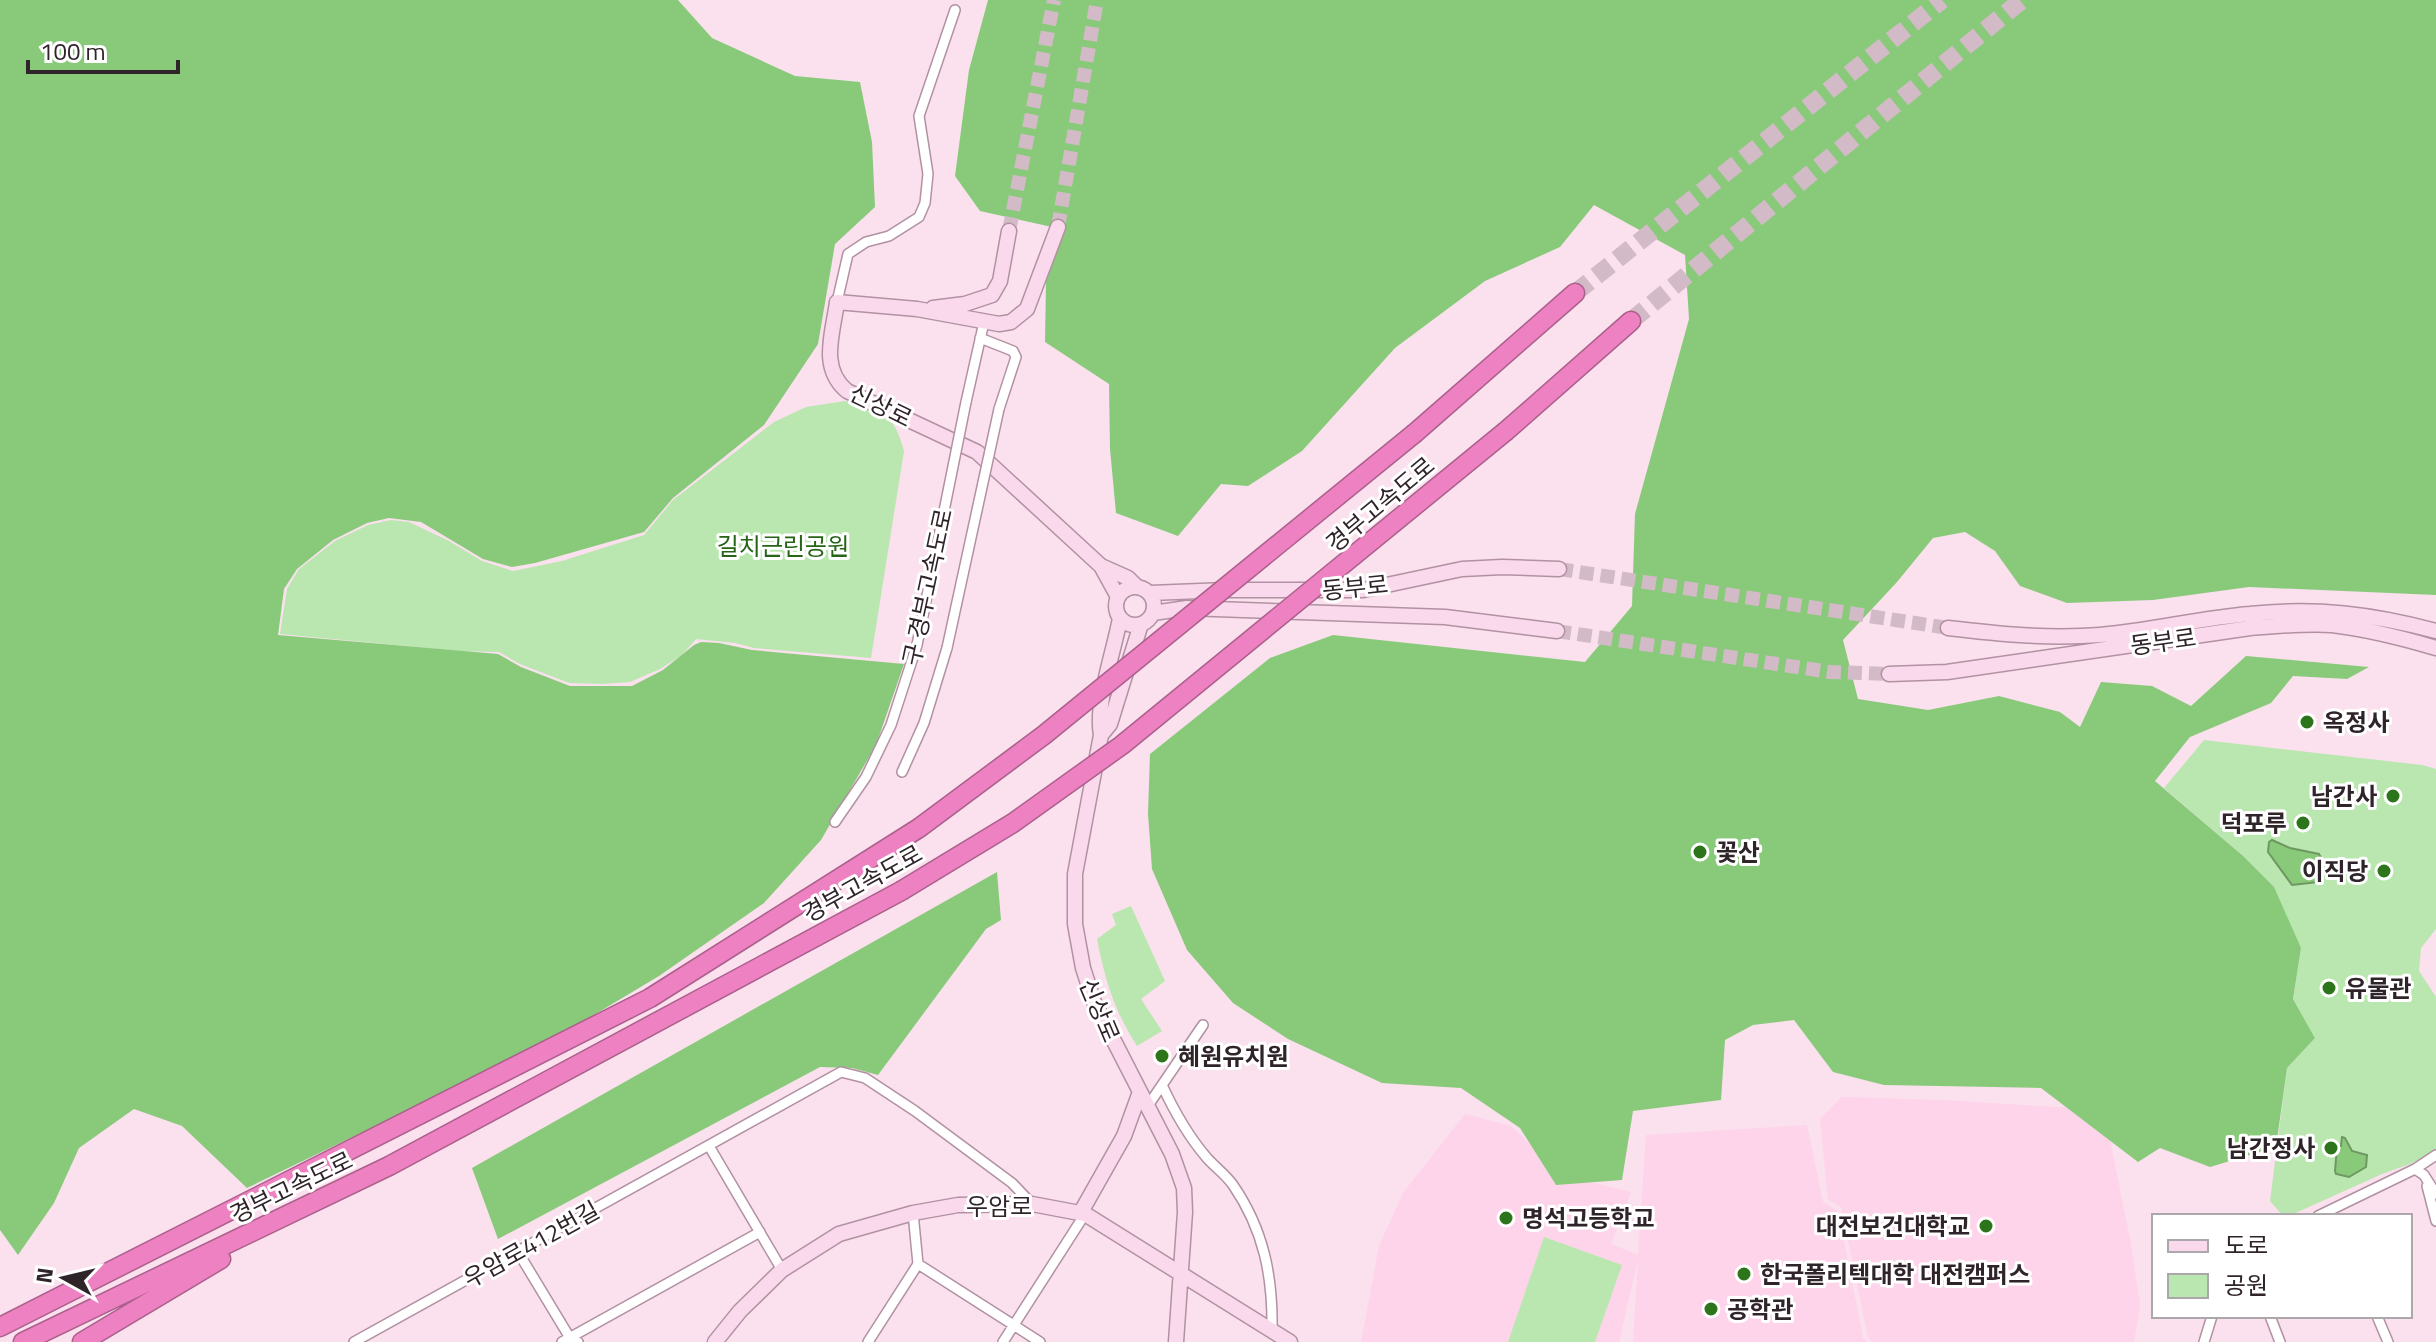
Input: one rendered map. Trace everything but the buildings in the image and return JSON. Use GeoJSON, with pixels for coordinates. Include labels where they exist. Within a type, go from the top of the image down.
{"type":"FeatureCollection","features":[{"type":"Feature","properties":{"kind":"highway","name":"경부고속도로"},"geometry":{"type":"LineString","coordinates":[[0,1327],[650,998],[919,828],[1044,735],[1415,433],[1575,293]]}},
{"type":"Feature","properties":{"kind":"highway","name":"경부고속도로"},"geometry":{"type":"LineString","coordinates":[[23,1342],[389,1166],[901,891],[1013,823],[1122,745],[1506,431],[1631,321]]}},
{"type":"Feature","properties":{"kind":"highway"},"geometry":{"type":"LineString","coordinates":[[82,1342],[319,1200]]}},
{"type":"Feature","properties":{"kind":"main road"},"geometry":{"type":"LineString","coordinates":[[837,302],[917,309],[999,324],[1011,322],[1027,309],[1058,227]]}},
{"type":"Feature","properties":{"kind":"main road"},"geometry":{"type":"LineString","coordinates":[[917,309],[965,304],[992,295],[1000,281],[1009,231]]}},
{"type":"Feature","properties":{"kind":"main road","name":"신상로"},"geometry":{"type":"LineString","coordinates":[[837,302],[829,349],[837,383],[847,391],[977,452],[1101,566]]}},
{"type":"Feature","properties":{"kind":"main road"},"geometry":{"type":"LineString","coordinates":[[1101,566],[1128,578],[1150,593],[1155,603],[1153,613],[1146,622],[1130,624],[1120,618]]}},
{"type":"Feature","properties":{"kind":"main road"},"geometry":{"type":"LineString","coordinates":[[1101,566],[1118,597]]}},
{"type":"Feature","properties":{"kind":"main road","name":"동부로"},"geometry":{"type":"LineString","coordinates":[[1150,593],[1363,590],[1462,569],[1559,569]]}},
{"type":"Feature","properties":{"kind":"main road"},"geometry":{"type":"LineString","coordinates":[[1101,735],[1099,722],[1102,703],[1120,618],[1116,608],[1118,597],[1125,589],[1136,586]]}},
{"type":"Feature","properties":{"kind":"main road","name":"동부로"},"geometry":{"type":"LineString","coordinates":[[1153,613],[1187,608],[1445,617],[1557,631]]}},
{"type":"Feature","properties":{"kind":"main road","name":"동부로"},"geometry":{"type":"LineString","coordinates":[[1948,628],[2020,636],[2100,635],[2246,614],[2328,611],[2385,618],[2436,631]]}},
{"type":"Feature","properties":{"kind":"main road"},"geometry":{"type":"LineString","coordinates":[[1101,735],[1110,724],[1141,624]]}},
{"type":"Feature","properties":{"kind":"main road","name":"동부로"},"geometry":{"type":"LineString","coordinates":[[1889,674],[1947,672],[2295,624],[2363,630],[2436,648]]}},
{"type":"Feature","properties":{"kind":"main road","name":"신상로"},"geometry":{"type":"LineString","coordinates":[[1101,735],[1075,874],[1075,924],[1083,968],[1094,1002],[1172,1154],[1184,1188],[1176,1342]]}},
{"type":"Feature","properties":{"kind":"main road"},"geometry":{"type":"LineString","coordinates":[[1083,1213],[1124,1136],[1140,1092]]}},
{"type":"Feature","properties":{"kind":"main road","name":"우암로"},"geometry":{"type":"LineString","coordinates":[[715,1342],[740,1311],[782,1270],[839,1234],[913,1213],[958,1205],[1032,1204],[1083,1213],[1290,1342]]}},
{"type":"Feature","properties":{"kind":"street","name":"신상로"},"geometry":{"type":"LineString","coordinates":[[837,302],[848,254],[866,242],[889,236],[919,217],[925,203],[928,174],[919,116],[955,10]]}},
{"type":"Feature","properties":{"kind":"street","name":"구 경부고속도로"},"geometry":{"type":"LineString","coordinates":[[835,822],[866,777],[891,725],[917,645],[984,322]]}},
{"type":"Feature","properties":{"kind":"street","name":"구 경부고속도로"},"geometry":{"type":"LineString","coordinates":[[902,772],[924,723],[947,648],[999,409],[1016,357],[1013,351],[980,338]]}},
{"type":"Feature","properties":{"kind":"street"},"geometry":{"type":"LineString","coordinates":[[1147,1107],[1203,1025]]}},
{"type":"Feature","properties":{"kind":"street","name":"우암로412번길"},"geometry":{"type":"LineString","coordinates":[[354,1342],[841,1072],[865,1078],[915,1111],[1012,1183],[1032,1204]]}},
{"type":"Feature","properties":{"kind":"street"},"geometry":{"type":"LineString","coordinates":[[1162,1085],[1176,1115],[1206,1156],[1232,1184],[1256,1228],[1269,1266],[1273,1292],[1272,1331]]}},
{"type":"Feature","properties":{"kind":"street"},"geometry":{"type":"LineString","coordinates":[[709,1146],[782,1270]]}},
{"type":"Feature","properties":{"kind":"street"},"geometry":{"type":"LineString","coordinates":[[2333,1213],[2420,1172],[2436,1155]]}},
{"type":"Feature","properties":{"kind":"street"},"geometry":{"type":"LineString","coordinates":[[2420,1172],[2436,1194]]}},
{"type":"Feature","properties":{"kind":"street"},"geometry":{"type":"LineString","coordinates":[[2420,1172],[2436,1221]]}},
{"type":"Feature","properties":{"kind":"street"},"geometry":{"type":"LineString","coordinates":[[868,1342],[918,1264],[913,1213]]}},
{"type":"Feature","properties":{"kind":"street"},"geometry":{"type":"LineString","coordinates":[[1003,1342],[1083,1213]]}},
{"type":"Feature","properties":{"kind":"street"},"geometry":{"type":"LineString","coordinates":[[518,1252],[570,1341],[760,1232]]}},
{"type":"Feature","properties":{"kind":"street"},"geometry":{"type":"LineString","coordinates":[[918,1264],[1040,1342]]}},
{"type":"Feature","properties":{"kind":"street"},"geometry":{"type":"LineString","coordinates":[[2204,1342],[2211,1318]]}},
{"type":"Feature","properties":{"kind":"street"},"geometry":{"type":"LineString","coordinates":[[2271,1318],[2280,1342]]}},
{"type":"Feature","properties":{"kind":"street"},"geometry":{"type":"LineString","coordinates":[[2378,1318],[2388,1342]]}},
{"type":"Feature","properties":{"kind":"shaded area"},"geometry":{"type":"Polygon","coordinates":[[[0,0],[678,0],[712,38],[795,76],[860,82],[872,142],[875,207],[835,244],[818,344],[764,425],[673,498],[644,532],[535,563],[512,567],[483,559],[421,522],[389,518],[367,523],[333,540],[297,569],[284,589],[278,635],[498,654],[521,667],[570,686],[632,686],[663,670],[701,642],[752,650],[904,664],[876,745],[821,840],[764,903],[659,976],[547,1043],[247,1188],[182,1126],[134,1109],[79,1148],[54,1203],[18,1255],[0,1230],[0,0]]]}},
{"type":"Feature","properties":{"kind":"shaded area"},"geometry":{"type":"Polygon","coordinates":[[[988,0],[2436,0],[2436,595],[2249,587],[2153,600],[2067,603],[2020,586],[1995,551],[1965,532],[1933,538],[1843,640],[1858,699],[1928,710],[1999,696],[2060,712],[2080,727],[2101,682],[2152,686],[2191,706],[2246,656],[2369,667],[2347,679],[2293,676],[2271,703],[2190,737],[2155,781],[2242,855],[2274,887],[2301,948],[2293,999],[2315,1038],[2287,1068],[2276,1147],[2210,1167],[2160,1148],[2138,1162],[2041,1088],[1884,1085],[1833,1072],[1794,1020],[1753,1025],[1725,1040],[1721,1100],[1633,1111],[1622,1180],[1556,1185],[1520,1128],[1461,1088],[1382,1083],[1288,1039],[1233,1003],[1187,950],[1152,869],[1148,814],[1150,754],[1270,658],[1333,635],[1585,662],[1632,606],[1635,514],[1689,319],[1685,255],[1594,205],[1560,247],[1485,281],[1395,348],[1302,451],[1248,486],[1221,484],[1178,536],[1116,513],[1110,449],[1109,384],[1045,342],[1046,282],[1061,229],[980,211],[955,176],[969,70],[988,0]]]}},
{"type":"Feature","properties":{"kind":"shaded area"},"geometry":{"type":"Polygon","coordinates":[[[2272,840],[2290,848],[2319,854],[2324,868],[2318,882],[2292,885],[2268,852],[2272,840]]]}},
{"type":"Feature","properties":{"kind":"shaded area"},"geometry":{"type":"Polygon","coordinates":[[[997,872],[1001,920],[986,929],[878,1075],[852,1068],[820,1067],[498,1239],[472,1168],[997,872]]]}},
{"type":"Feature","properties":{"kind":"shaded area","name":"대전보건대학교"},"geometry":{"type":"Polygon","coordinates":[[[1842,1097],[2104,1110],[2140,1306],[2134,1342],[1872,1342],[1868,1337],[1841,1207],[1828,1200],[1820,1119],[1842,1097]]]}},
{"type":"Feature","properties":{"kind":"shaded area"},"geometry":{"type":"Polygon","coordinates":[[[1465,1114],[1511,1126],[1546,1159],[1551,1173],[1631,1192],[1611,1244],[1638,1255],[1646,1135],[1807,1125],[1823,1202],[1838,1211],[1863,1338],[1867,1342],[1633,1342],[1638,1259],[1619,1342],[1361,1342],[1379,1246],[1403,1193],[1465,1114]]]}},
{"type":"Feature","properties":{"kind":"shaded area"},"geometry":{"type":"Polygon","coordinates":[[[2342,1137],[2352,1151],[2367,1155],[2366,1167],[2349,1177],[2335,1171],[2337,1147],[2341,1146],[2342,1137]]]}},
{"type":"Feature","properties":{"kind":"green space","name":"길치근린공원"},"geometry":{"type":"Polygon","coordinates":[[[845,401],[885,415],[896,429],[904,451],[871,658],[754,648],[696,639],[682,655],[630,682],[569,683],[520,664],[499,652],[280,634],[287,589],[299,569],[335,541],[368,525],[391,520],[409,522],[482,561],[513,571],[562,561],[644,535],[673,500],[774,422],[806,407],[845,401]]]}},
{"type":"Feature","properties":{"kind":"green space"},"geometry":{"type":"Polygon","coordinates":[[[2204,740],[2436,769],[2436,929],[2421,948],[2419,971],[2436,997],[2436,1151],[2293,1214],[2281,1214],[2270,1201],[2287,1068],[2315,1038],[2293,999],[2301,948],[2242,855],[2164,788],[2204,740]]]}},
{"type":"Feature","properties":{"kind":"green space"},"geometry":{"type":"Polygon","coordinates":[[[1131,906],[1165,981],[1141,999],[1162,1031],[1137,1046],[1111,994],[1097,939],[1116,925],[1112,914],[1131,906]]]}},
{"type":"Feature","properties":{"kind":"green space"},"geometry":{"type":"Polygon","coordinates":[[[1544,1237],[1622,1265],[1595,1342],[1508,1342],[1544,1237]]]}},
{"type":"Feature","properties":{"kind":"tunnel"},"geometry":{"type":"LineString","coordinates":[[1009,231],[1054,0]]}},
{"type":"Feature","properties":{"kind":"tunnel"},"geometry":{"type":"LineString","coordinates":[[1058,227],[1097,0]]}},
{"type":"Feature","properties":{"kind":"tunnel"},"geometry":{"type":"LineString","coordinates":[[1575,293],[1942,0]]}},
{"type":"Feature","properties":{"kind":"tunnel"},"geometry":{"type":"LineString","coordinates":[[1631,321],[2022,0]]}},
{"type":"Feature","properties":{"kind":"tunnel"},"geometry":{"type":"LineString","coordinates":[[1559,569],[1948,628]]}},
{"type":"Feature","properties":{"kind":"tunnel"},"geometry":{"type":"LineString","coordinates":[[1557,631],[1830,672],[1889,674]]}},
{"type":"Feature","properties":{"kind":"place","name":"옥정사"},"geometry":{"type":"Point","coordinates":[2307,722]}},
{"type":"Feature","properties":{"kind":"place","name":"남간사"},"geometry":{"type":"Point","coordinates":[2393,796]}},
{"type":"Feature","properties":{"kind":"place","name":"덕포루"},"geometry":{"type":"Point","coordinates":[2303,823]}},
{"type":"Feature","properties":{"kind":"place","name":"꽃산"},"geometry":{"type":"Point","coordinates":[1700,852]}},
{"type":"Feature","properties":{"kind":"place","name":"이직당"},"geometry":{"type":"Point","coordinates":[2384,871]}},
{"type":"Feature","properties":{"kind":"place","name":"유물관"},"geometry":{"type":"Point","coordinates":[2329,988]}},
{"type":"Feature","properties":{"kind":"place","name":"혜원유치원"},"geometry":{"type":"Point","coordinates":[1162,1056]}},
{"type":"Feature","properties":{"kind":"place","name":"남간정사"},"geometry":{"type":"Point","coordinates":[2331,1148]}},
{"type":"Feature","properties":{"kind":"place","name":"명석고등학교"},"geometry":{"type":"Point","coordinates":[1506,1218]}},
{"type":"Feature","properties":{"kind":"place","name":"대전보건대학교"},"geometry":{"type":"Point","coordinates":[1986,1226]}},
{"type":"Feature","properties":{"kind":"place","name":"한국폴리텍대학 대전캠퍼스"},"geometry":{"type":"Point","coordinates":[1744,1274]}},
{"type":"Feature","properties":{"kind":"place","name":"공학관"},"geometry":{"type":"Point","coordinates":[1711,1309]}}]}
